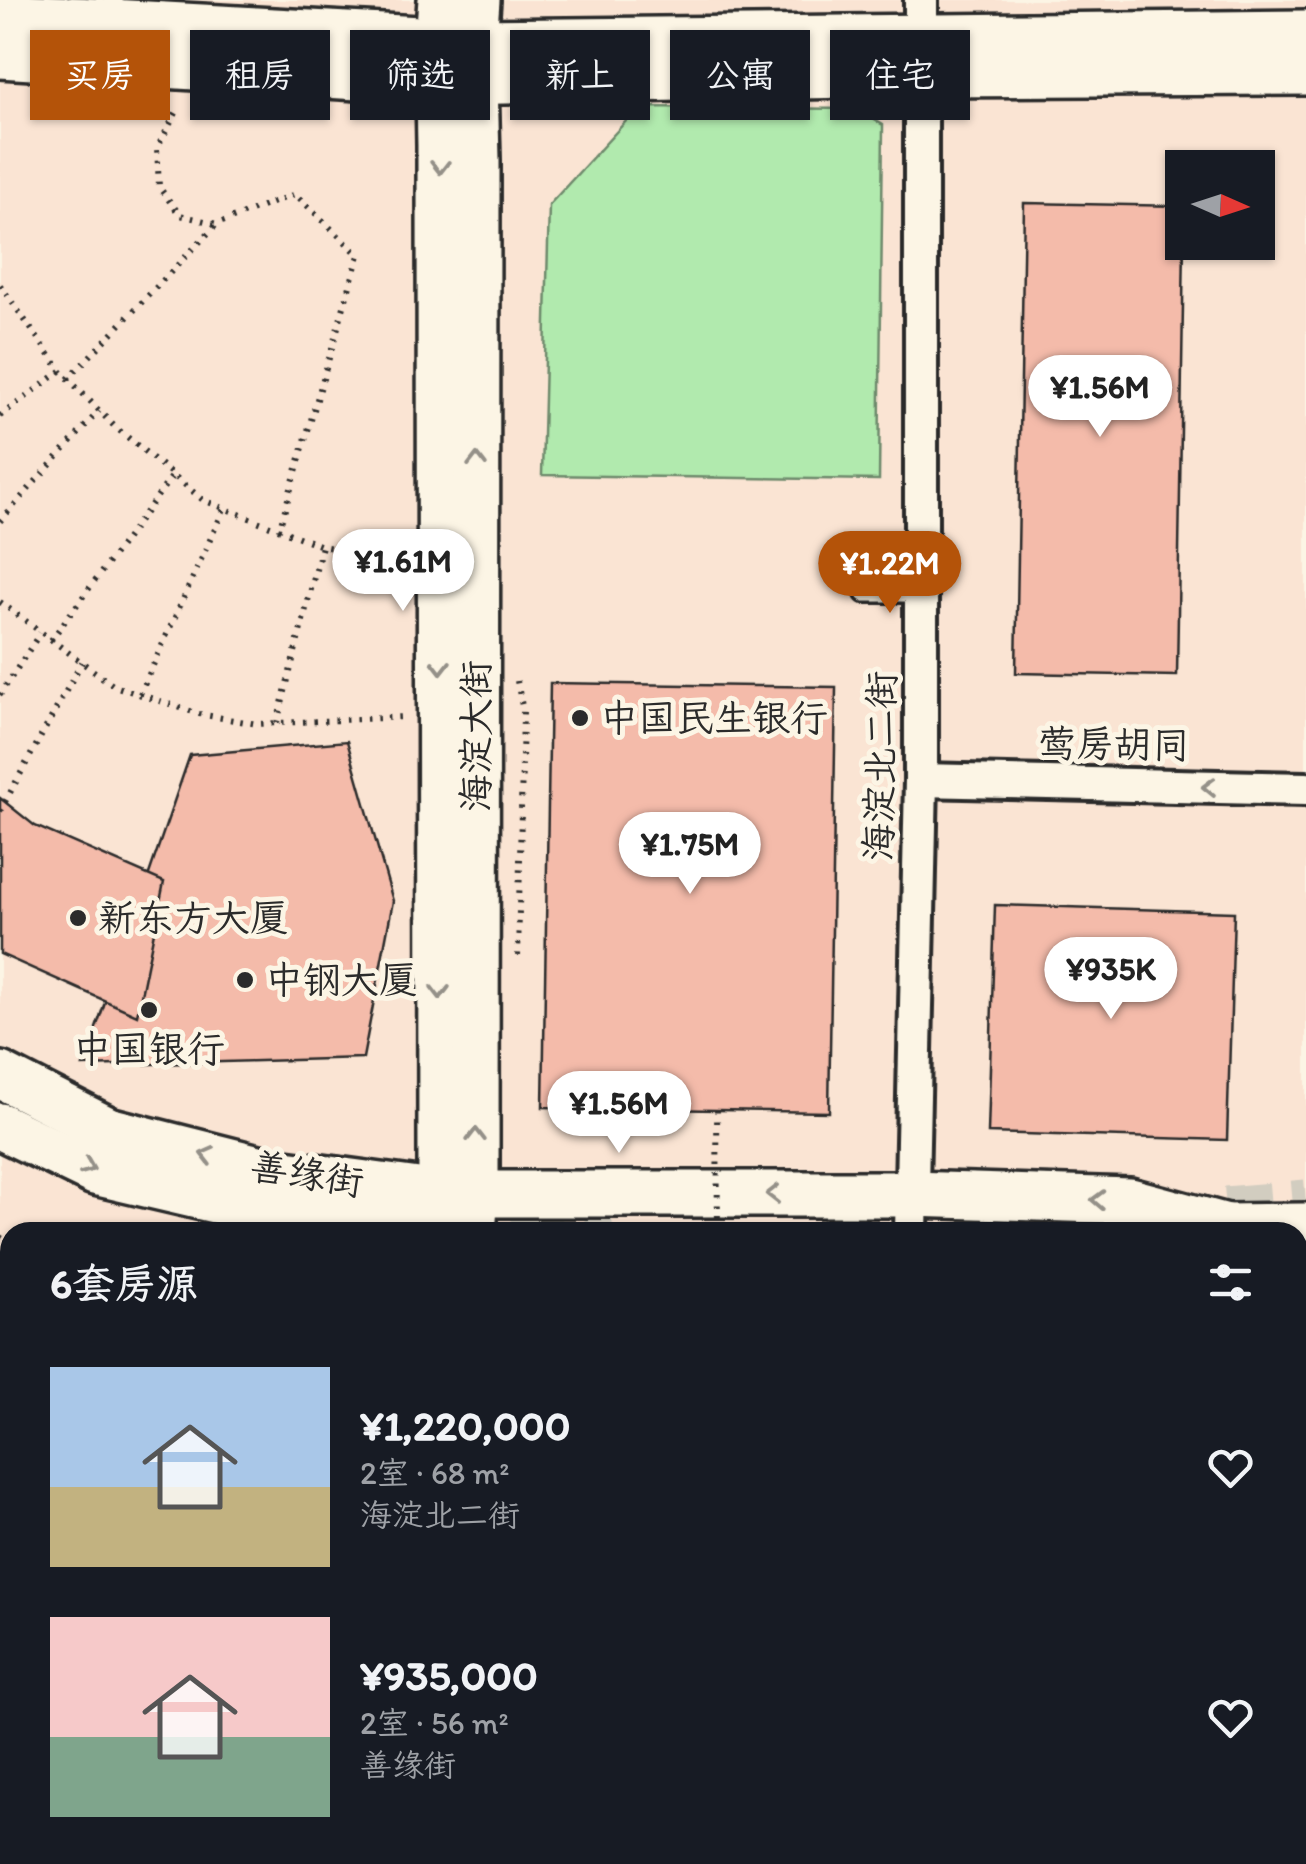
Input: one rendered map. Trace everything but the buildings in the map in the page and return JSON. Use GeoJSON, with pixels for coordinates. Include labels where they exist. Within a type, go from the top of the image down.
{"type":"FeatureCollection","features":[{"type":"Feature","properties":{"kind":"main road"},"geometry":{"type":"LineString","coordinates":[[0,16],[350,35]]}},
{"type":"Feature","properties":{"kind":"main road"},"geometry":{"type":"LineString","coordinates":[[970,36],[1306,32]]}},
{"type":"Feature","properties":{"kind":"main road"},"geometry":{"type":"LineString","coordinates":[[490,41],[830,38]]}},
{"type":"Feature","properties":{"kind":"main road"},"geometry":{"type":"LineString","coordinates":[[970,41],[1306,72]]}},
{"type":"Feature","properties":{"kind":"main road"},"geometry":{"type":"LineString","coordinates":[[0,55],[350,44]]}},
{"type":"Feature","properties":{"kind":"main road","name":"海淀大街"},"geometry":{"type":"LineString","coordinates":[[450,1217],[440,717],[456,120]]}},
{"type":"Feature","properties":{"kind":"main road","name":"海淀大街"},"geometry":{"type":"LineString","coordinates":[[450,1217],[457,120]]}},
{"type":"Feature","properties":{"kind":"main road","name":"善缘街"},"geometry":{"type":"LineString","coordinates":[[0,1075],[108,1130],[450,1217]]}},
{"type":"Feature","properties":{"kind":"main road","name":"善缘街"},"geometry":{"type":"LineString","coordinates":[[0,1126],[95,1172],[271,1213],[450,1217],[911,1213],[1130,1201],[1188,1222]]}},
{"type":"Feature","properties":{"kind":"street","name":"海淀北二街"},"geometry":{"type":"LineString","coordinates":[[911,1213],[921,780],[921,120]]}},
{"type":"Feature","properties":{"kind":"street","name":"莺房胡同"},"geometry":{"type":"LineString","coordinates":[[921,780],[1306,789]]}},
{"type":"Feature","properties":{"kind":"lane"},"geometry":{"type":"LineString","coordinates":[[864,594],[921,594]]}},
{"type":"Feature","properties":{"kind":"path"},"geometry":{"type":"LineString","coordinates":[[176,113],[157,148],[159,187],[180,216],[217,224]]}},
{"type":"Feature","properties":{"kind":"path"},"geometry":{"type":"LineString","coordinates":[[68,379],[217,224],[295,194],[359,255],[279,530]]}},
{"type":"Feature","properties":{"kind":"path"},"geometry":{"type":"LineString","coordinates":[[1,288],[68,379],[99,411],[203,500],[322,546],[414,564]]}},
{"type":"Feature","properties":{"kind":"path"},"geometry":{"type":"LineString","coordinates":[[0,416],[61,371]]}},
{"type":"Feature","properties":{"kind":"path"},"geometry":{"type":"LineString","coordinates":[[0,522],[99,411]]}},
{"type":"Feature","properties":{"kind":"path"},"geometry":{"type":"LineString","coordinates":[[51,640],[173,475]]}},
{"type":"Feature","properties":{"kind":"path"},"geometry":{"type":"LineString","coordinates":[[140,694],[224,508]]}},
{"type":"Feature","properties":{"kind":"path"},"geometry":{"type":"LineString","coordinates":[[276,723],[322,546]]}},
{"type":"Feature","properties":{"kind":"path"},"geometry":{"type":"LineString","coordinates":[[0,602],[114,686],[199,714],[257,724],[440,717]]}},
{"type":"Feature","properties":{"kind":"path"},"geometry":{"type":"LineString","coordinates":[[0,695],[40,632]]}},
{"type":"Feature","properties":{"kind":"path"},"geometry":{"type":"LineString","coordinates":[[0,811],[82,662]]}},
{"type":"Feature","properties":{"kind":"path"},"geometry":{"type":"LineString","coordinates":[[718,1110],[718,1222]]}},
{"type":"Feature","properties":{"kind":"shaded area"},"geometry":{"type":"Polygon","coordinates":[[[0,0],[1306,0],[1306,1222],[0,1222],[0,0]]]}},
{"type":"Feature","properties":{"kind":"green space"},"geometry":{"type":"Polygon","coordinates":[[[650,107],[670,107],[670,120],[810,120],[810,109],[830,109],[830,120],[875,120],[883,125],[879,480],[542,475],[549,205],[627,120],[650,120],[650,107]]]}},
{"type":"Feature","properties":{"kind":"tunnel"},"geometry":{"type":"LineString","coordinates":[[1226,1209],[1306,1202]]}},
{"type":"Feature","properties":{"kind":"tunnel"},"geometry":{"type":"LineString","coordinates":[[564,1222],[611,1214]]}},
{"type":"Feature","properties":{"kind":"place","name":"中国民生银行"},"geometry":{"type":"Point","coordinates":[580,718]}},
{"type":"Feature","properties":{"kind":"place","name":"新东方大厦"},"geometry":{"type":"Point","coordinates":[78,918]}},
{"type":"Feature","properties":{"kind":"place","name":"中钢大厦"},"geometry":{"type":"Point","coordinates":[245,980]}},
{"type":"Feature","properties":{"kind":"place","name":"中国银行"},"geometry":{"type":"Point","coordinates":[149,1010]}}]}
